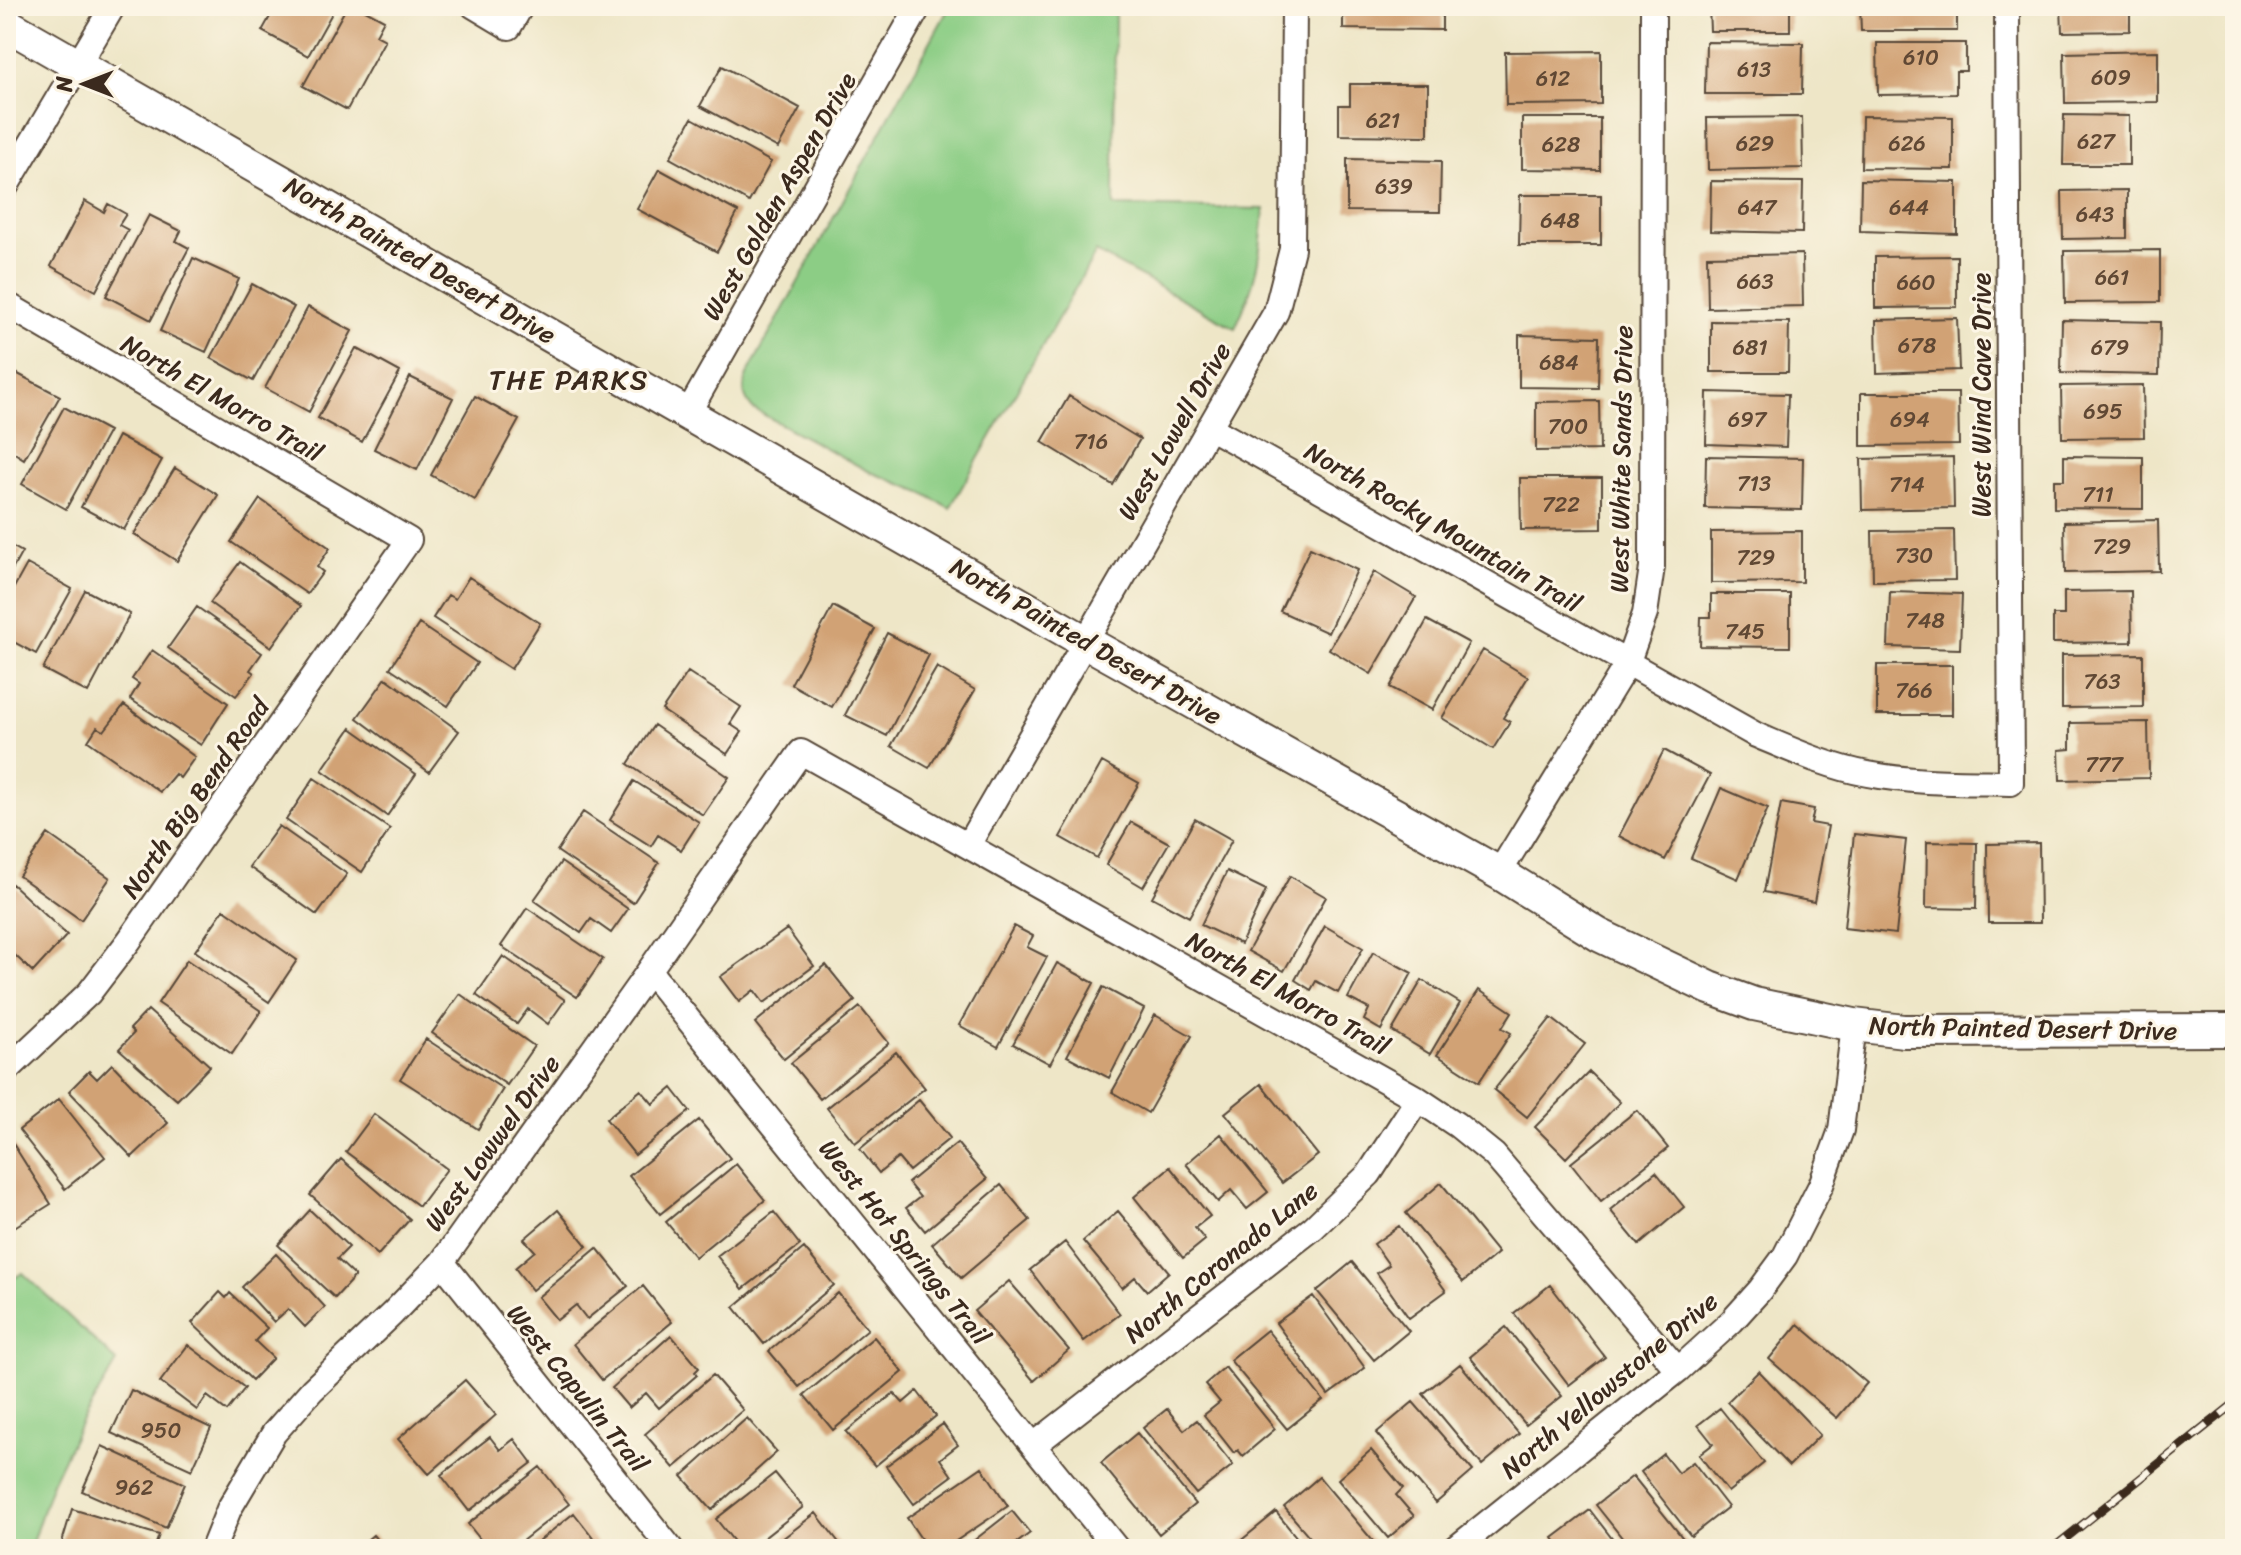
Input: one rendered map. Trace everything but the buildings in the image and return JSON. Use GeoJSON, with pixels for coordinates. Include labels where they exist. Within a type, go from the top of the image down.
{"type":"FeatureCollection","features":[{"type":"Feature","properties":{"kind":"street"},"geometry":{"type":"LineString","coordinates":[[6,186],[113,6]]}},
{"type":"Feature","properties":{"kind":"street"},"geometry":{"type":"LineString","coordinates":[[474,6],[515,16]]}},
{"type":"Feature","properties":{"kind":"street","name":"West Golden Aspen Drive"},"geometry":{"type":"LineString","coordinates":[[688,413],[919,6]]}},
{"type":"Feature","properties":{"kind":"street","name":"West Lowell Drive"},"geometry":{"type":"LineString","coordinates":[[968,845],[1276,312],[1292,249],[1294,6]]}},
{"type":"Feature","properties":{"kind":"street","name":"West White Sands Drive"},"geometry":{"type":"LineString","coordinates":[[1499,873],[1627,664],[1645,614],[1652,567],[1653,6]]}},
{"type":"Feature","properties":{"kind":"street","name":"West Wind Cave Drive"},"geometry":{"type":"LineString","coordinates":[[2007,6],[2011,783]]}},
{"type":"Feature","properties":{"kind":"street","name":"North Painted Desert Drive"},"geometry":{"type":"LineString","coordinates":[[6,24],[1084,641],[1499,873],[1599,935],[1710,988],[1754,1004],[1854,1025],[1904,1031],[2235,1030]]}},
{"type":"Feature","properties":{"kind":"street","name":"North El Morro Trail"},"geometry":{"type":"LineString","coordinates":[[6,304],[409,540]]}},
{"type":"Feature","properties":{"kind":"street","name":"North Rocky Mountain Trail"},"geometry":{"type":"LineString","coordinates":[[1209,427],[1756,735],[1822,762],[1866,774],[1929,781],[2011,783]]}},
{"type":"Feature","properties":{"kind":"street","name":"North Big Bend Road"},"geometry":{"type":"LineString","coordinates":[[6,1071],[89,993],[128,942],[409,540]]}},
{"type":"Feature","properties":{"kind":"street","name":"North El Morro Trail"},"geometry":{"type":"LineString","coordinates":[[801,752],[1418,1099],[1457,1125],[1494,1155],[1678,1370]]}},
{"type":"Feature","properties":{"kind":"street","name":"West Lowwel Drive"},"geometry":{"type":"LineString","coordinates":[[213,1549],[229,1509],[274,1433],[312,1390],[442,1262],[801,752]]}},
{"type":"Feature","properties":{"kind":"street","name":"West Hot Springs Trail"},"geometry":{"type":"LineString","coordinates":[[649,971],[1117,1549]]}},
{"type":"Feature","properties":{"kind":"street","name":"North Yellowstone Drive"},"geometry":{"type":"LineString","coordinates":[[1455,1549],[1678,1370],[1732,1321],[1760,1290],[1785,1256],[1821,1185],[1841,1130],[1854,1025]]}},
{"type":"Feature","properties":{"kind":"street","name":"North Coronado Lane"},"geometry":{"type":"LineString","coordinates":[[1034,1445],[1313,1228],[1369,1174],[1418,1099]]}},
{"type":"Feature","properties":{"kind":"street","name":"West Capulin Trail"},"geometry":{"type":"LineString","coordinates":[[442,1262],[671,1549]]}},
{"type":"Feature","properties":{"kind":"green space"},"geometry":{"type":"Polygon","coordinates":[[[950,6],[1115,6],[1114,206],[1264,209],[1256,270],[1235,328],[1096,252],[950,508],[921,492],[868,471],[753,409],[744,389],[747,375],[950,6]]]}},
{"type":"Feature","properties":{"kind":"green space"},"geometry":{"type":"Polygon","coordinates":[[[23,1273],[117,1362],[81,1422],[51,1485],[30,1549],[6,1549],[6,1282],[23,1273]]]}},
{"type":"Feature","properties":{"kind":"railway"},"geometry":{"type":"LineString","coordinates":[[2052,1549],[2235,1403]]}},
{"type":"Feature","properties":{"kind":"district","name":"THE PARKS"},"geometry":{"type":"Point","coordinates":[569,379]}}]}
